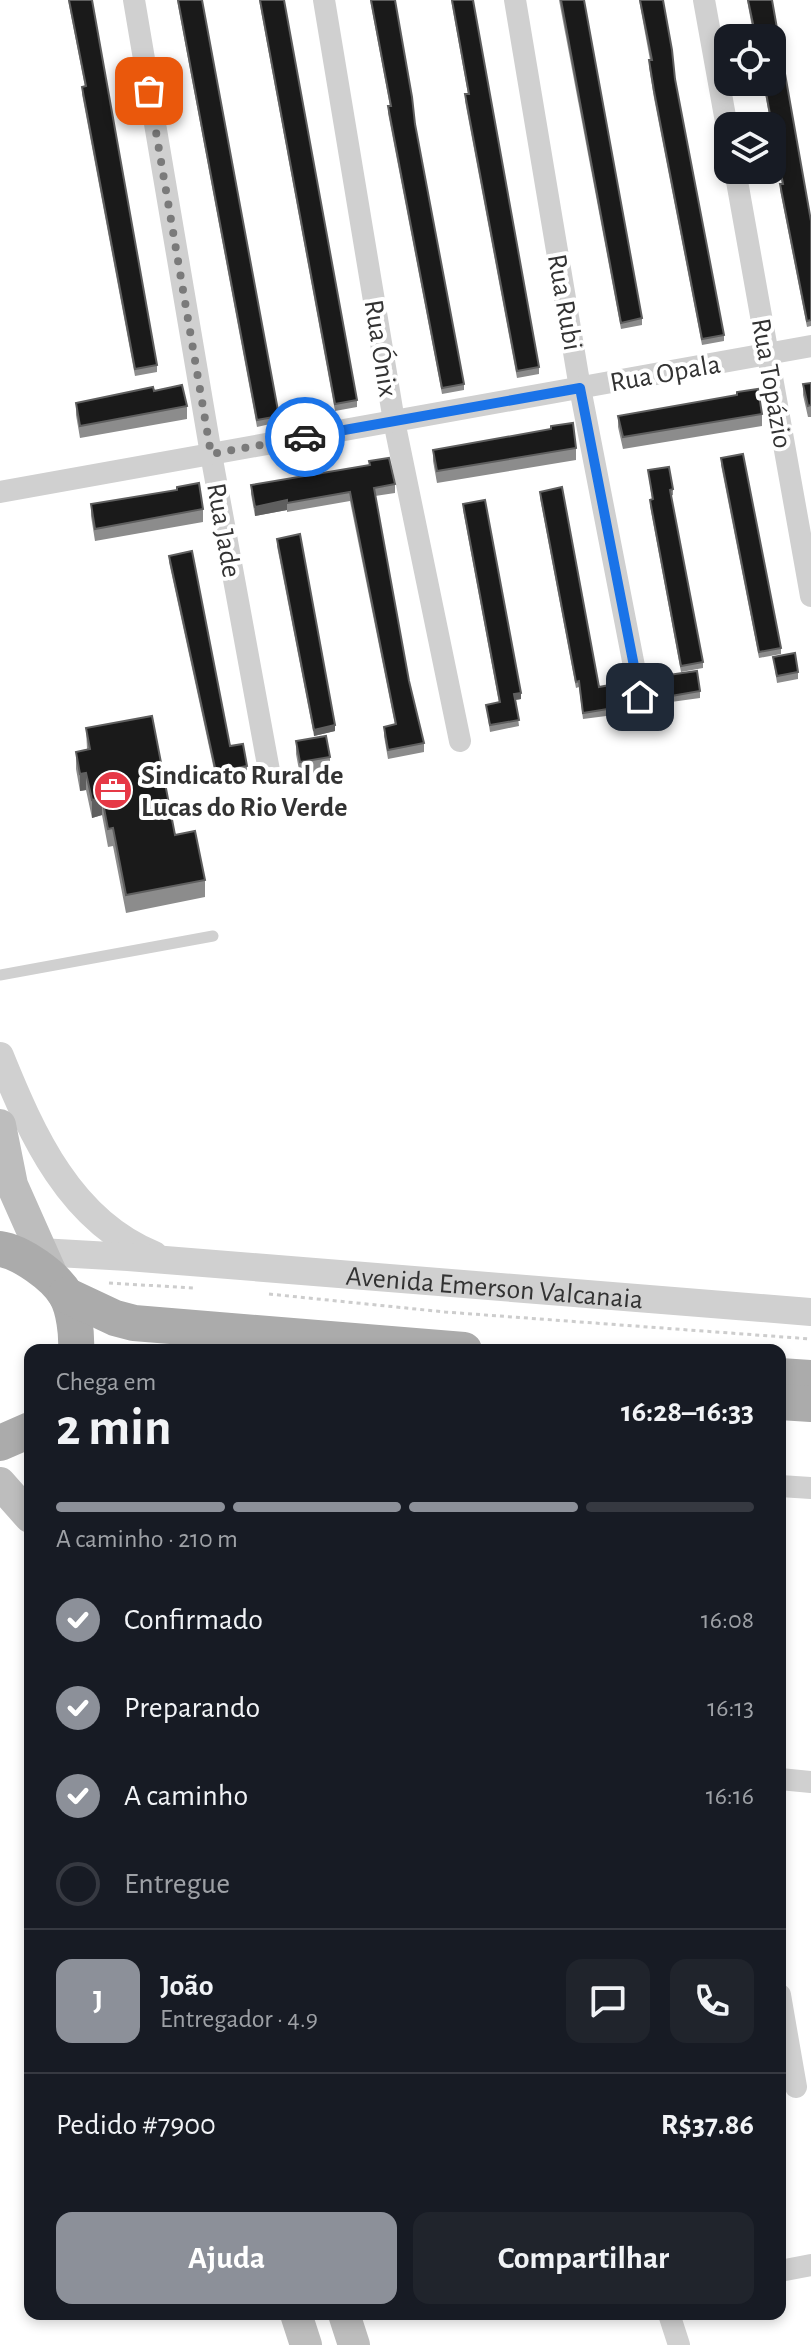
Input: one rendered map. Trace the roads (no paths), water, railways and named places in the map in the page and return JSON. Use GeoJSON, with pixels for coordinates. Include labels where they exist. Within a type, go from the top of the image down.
{"type":"FeatureCollection","features":[{"type":"Feature","properties":{"kind":"main road"},"geometry":{"type":"LineString","coordinates":[[0,1125],[12,1185],[17,1250],[115,1318],[134,1323],[391,1344]]}},
{"type":"Feature","properties":{"kind":"main road"},"geometry":{"type":"LineString","coordinates":[[73,1287],[76,1344]]}},
{"type":"Feature","properties":{"kind":"main road"},"geometry":{"type":"LineString","coordinates":[[786,1376],[811,1378]]}},
{"type":"Feature","properties":{"kind":"main road"},"geometry":{"type":"LineString","coordinates":[[786,1402],[811,1404]]}},
{"type":"Feature","properties":{"kind":"main road"},"geometry":{"type":"LineString","coordinates":[[0,1483],[24,1510]]}},
{"type":"Feature","properties":{"kind":"main road"},"geometry":{"type":"LineString","coordinates":[[298,2320],[306,2345]]}},
{"type":"Feature","properties":{"kind":"main road"},"geometry":{"type":"LineString","coordinates":[[346,2320],[354,2345]]}},
{"type":"Feature","properties":{"kind":"street","name":"Rua Jade"},"geometry":{"type":"LineString","coordinates":[[134,0],[211,454],[270,776]]}},
{"type":"Feature","properties":{"kind":"street","name":"Rua Ónix"},"geometry":{"type":"LineString","coordinates":[[324,0],[394,421],[460,741]]}},
{"type":"Feature","properties":{"kind":"street","name":"Rua Rubi"},"geometry":{"type":"LineString","coordinates":[[515,0],[580,388],[640,697]]}},
{"type":"Feature","properties":{"kind":"street"},"geometry":{"type":"LineString","coordinates":[[704,0],[724,112]]}},
{"type":"Feature","properties":{"kind":"street","name":"Rua Topázio"},"geometry":{"type":"LineString","coordinates":[[738,184],[811,596]]}},
{"type":"Feature","properties":{"kind":"street","name":"Rua Opala"},"geometry":{"type":"LineString","coordinates":[[0,492],[811,346]]}},
{"type":"Feature","properties":{"kind":"street"},"geometry":{"type":"LineString","coordinates":[[0,1056],[33,1131],[78,1201],[127,1242],[178,1262]]}},
{"type":"Feature","properties":{"kind":"street","name":"Avenida Emerson Valcanaia"},"geometry":{"type":"LineString","coordinates":[[17,1250],[811,1312]]}},
{"type":"Feature","properties":{"kind":"street"},"geometry":{"type":"LineString","coordinates":[[786,1486],[811,1488]]}},
{"type":"Feature","properties":{"kind":"street"},"geometry":{"type":"LineString","coordinates":[[786,1780],[811,1782]]}},
{"type":"Feature","properties":{"kind":"street"},"geometry":{"type":"LineString","coordinates":[[786,2030],[796,2087]]}},
{"type":"Feature","properties":{"kind":"street"},"geometry":{"type":"LineString","coordinates":[[786,2270],[811,2265]]}},
{"type":"Feature","properties":{"kind":"street"},"geometry":{"type":"LineString","coordinates":[[669,2320],[671,2343]]}},
{"type":"Feature","properties":{"kind":"lane"},"geometry":{"type":"LineString","coordinates":[[0,975],[213,936]]}},
{"type":"Feature","properties":{"kind":"place","name":"Sindicato Rural de Lucas do Rio Verde"},"geometry":{"type":"Point","coordinates":[113,790]}}]}
